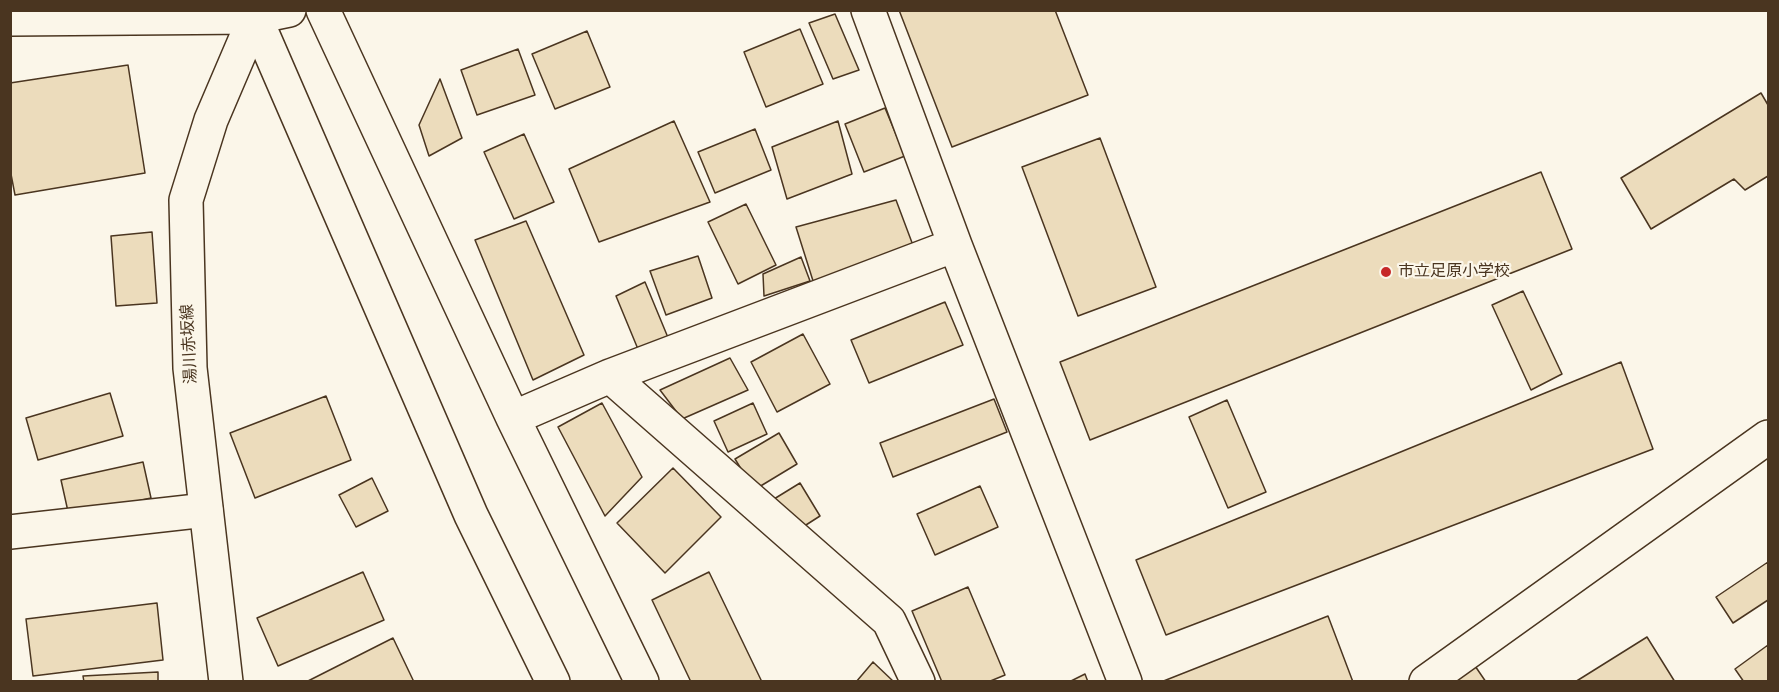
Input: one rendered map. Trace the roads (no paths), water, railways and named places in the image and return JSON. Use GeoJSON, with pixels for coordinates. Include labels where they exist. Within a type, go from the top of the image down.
{"type":"FeatureCollection","features":[{"type":"Feature","properties":{"kind":"street"},"geometry":{"type":"LineString","coordinates":[[10,19],[254,14],[289,10]]}},
{"type":"Feature","properties":{"kind":"street"},"geometry":{"type":"LineString","coordinates":[[323,10],[513,418],[642,681]]}},
{"type":"Feature","properties":{"kind":"street"},"geometry":{"type":"LineString","coordinates":[[868,10],[955,245],[1125,681]]}},
{"type":"Feature","properties":{"kind":"street"},"geometry":{"type":"LineString","coordinates":[[254,14],[471,515],[553,681]]}},
{"type":"Feature","properties":{"kind":"street","name":"湯川赤坂線"},"geometry":{"type":"LineString","coordinates":[[226,681],[190,368],[186,200],[211,120],[254,14]]}},
{"type":"Feature","properties":{"kind":"street"},"geometry":{"type":"LineString","coordinates":[[513,418],[610,376],[955,245]]}},
{"type":"Feature","properties":{"kind":"street"},"geometry":{"type":"LineString","coordinates":[[610,376],[889,621],[918,681]]}},
{"type":"Feature","properties":{"kind":"street"},"geometry":{"type":"LineString","coordinates":[[1426,681],[1768,437]]}},
{"type":"Feature","properties":{"kind":"street"},"geometry":{"type":"LineString","coordinates":[[10,532],[206,510]]}},
{"type":"Feature","properties":{"kind":"place","name":"市立足原小学校"},"geometry":{"type":"Point","coordinates":[1386,272]}}]}
